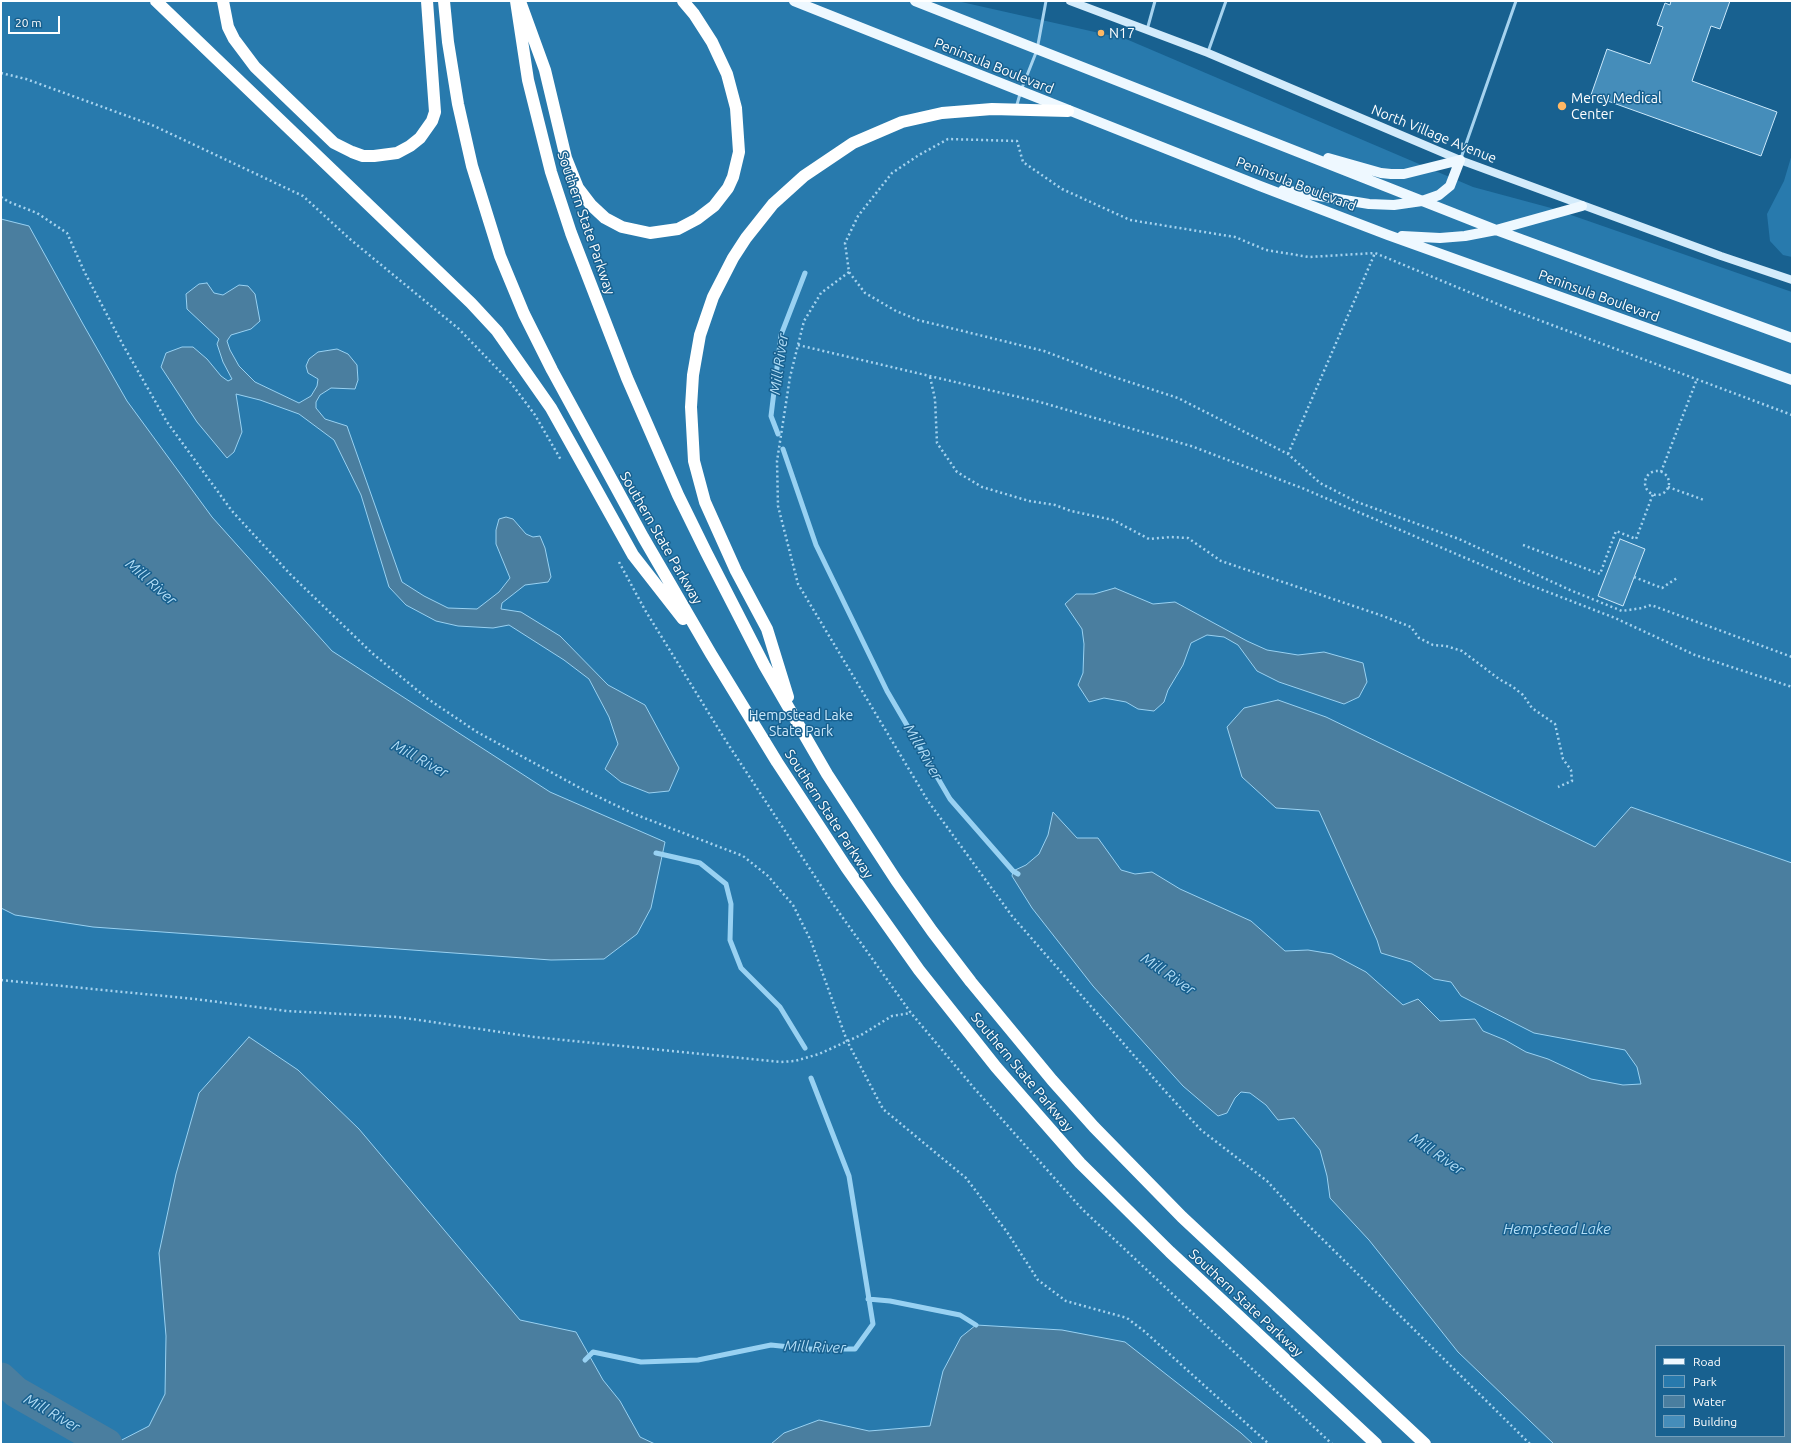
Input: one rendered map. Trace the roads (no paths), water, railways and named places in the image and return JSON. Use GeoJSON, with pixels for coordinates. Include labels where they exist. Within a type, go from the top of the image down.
{"type":"FeatureCollection","features":[{"type":"Feature","properties":{"kind":"highway"},"geometry":{"type":"LineString","coordinates":[[156,1],[472,303],[497,330],[551,408],[632,555],[711,654]]}},
{"type":"Feature","properties":{"kind":"highway"},"geometry":{"type":"LineString","coordinates":[[223,1],[228,27],[234,39],[254,67],[334,143],[363,156],[374,156],[391,154],[410,146],[420,138],[432,121],[435,112],[427,1]]}},
{"type":"Feature","properties":{"kind":"highway","name":"Southern State Parkway"},"geometry":{"type":"LineString","coordinates":[[444,1],[448,42],[458,104],[472,166],[495,241],[512,286],[552,370],[642,537],[777,762],[846,867],[919,970],[996,1067],[1080,1163],[1216,1296],[1376,1444]]}},
{"type":"Feature","properties":{"kind":"highway","name":"Southern State Parkway"},"geometry":{"type":"LineString","coordinates":[[516,1],[528,80],[542,141],[560,202],[604,321],[652,437],[702,545],[764,665],[852,813],[914,905],[971,982],[1052,1080],[1100,1133],[1171,1206],[1425,1444]]}},
{"type":"Feature","properties":{"kind":"highway"},"geometry":{"type":"LineString","coordinates":[[520,1],[545,70],[564,152],[569,169],[578,188],[591,205],[605,218],[622,227],[650,232],[668,231],[687,225],[714,206],[728,188],[733,177],[739,152],[736,108],[727,74],[709,37],[694,14],[683,1]]}},
{"type":"Feature","properties":{"kind":"highway"},"geometry":{"type":"LineString","coordinates":[[795,719],[767,629],[712,520],[705,502],[694,461],[691,423],[692,392],[696,355],[713,297],[733,258],[759,220],[787,190],[825,160],[868,135],[902,122],[942,113],[974,110],[1016,109],[1068,111]]}},
{"type":"Feature","properties":{"kind":"main road","name":"Peninsula Boulevard"},"geometry":{"type":"LineString","coordinates":[[794,1],[1260,186],[1388,234],[1792,380]]}},
{"type":"Feature","properties":{"kind":"main road","name":"Peninsula Boulevard"},"geometry":{"type":"LineString","coordinates":[[915,1],[1496,230],[1792,338]]}},
{"type":"Feature","properties":{"kind":"main road"},"geometry":{"type":"LineString","coordinates":[[1284,146],[1392,174],[1404,174],[1460,160]]}},
{"type":"Feature","properties":{"kind":"main road"},"geometry":{"type":"LineString","coordinates":[[1260,186],[1369,204],[1394,206],[1422,201],[1438,195],[1450,186],[1460,160]]}},
{"type":"Feature","properties":{"kind":"main road"},"geometry":{"type":"LineString","coordinates":[[1388,234],[1440,238],[1465,236],[1496,230],[1582,206]]}},
{"type":"Feature","properties":{"kind":"street","name":"North Village Avenue"},"geometry":{"type":"LineString","coordinates":[[1070,1],[1208,53],[1460,160],[1582,206],[1792,280]]}},
{"type":"Feature","properties":{"kind":"lane"},"geometry":{"type":"LineString","coordinates":[[1016,109],[1021,91],[1037,50],[1046,1]]}},
{"type":"Feature","properties":{"kind":"lane"},"geometry":{"type":"LineString","coordinates":[[1146,30],[1155,1]]}},
{"type":"Feature","properties":{"kind":"lane"},"geometry":{"type":"LineString","coordinates":[[1208,53],[1226,1]]}},
{"type":"Feature","properties":{"kind":"lane"},"geometry":{"type":"LineString","coordinates":[[1460,160],[1516,1]]}},
{"type":"Feature","properties":{"kind":"water"},"geometry":{"type":"Polygon","coordinates":[[[1,219],[29,226],[127,401],[212,517],[332,651],[550,792],[665,842],[651,908],[637,934],[604,959],[551,960],[93,927],[15,915],[1,908],[1,219]]]}},
{"type":"Feature","properties":{"kind":"water"},"geometry":{"type":"Polygon","coordinates":[[[207,283],[214,293],[223,295],[239,285],[248,286],[255,294],[260,321],[251,329],[231,335],[227,341],[239,366],[255,382],[299,403],[311,396],[317,386],[318,379],[308,373],[306,366],[309,359],[318,352],[337,349],[348,354],[357,365],[358,380],[355,389],[331,388],[320,395],[316,402],[316,408],[325,419],[347,426],[402,582],[424,596],[448,608],[477,609],[499,592],[510,578],[496,544],[496,530],[499,519],[506,517],[513,519],[526,534],[533,537],[540,536],[545,548],[551,577],[548,582],[525,585],[502,603],[501,609],[521,612],[560,636],[608,685],[645,705],[679,768],[669,791],[649,793],[621,782],[605,769],[618,744],[609,717],[589,679],[564,660],[509,625],[493,628],[458,626],[436,621],[406,605],[389,587],[361,495],[334,440],[299,414],[260,400],[236,394],[242,432],[234,452],[227,458],[197,422],[161,367],[166,353],[182,347],[193,347],[207,359],[221,376],[228,381],[232,379],[223,362],[217,344],[219,339],[187,309],[186,294],[199,284],[207,283]]]}},
{"type":"Feature","properties":{"kind":"water"},"geometry":{"type":"Polygon","coordinates":[[[1115,588],[1153,604],[1175,602],[1247,641],[1267,650],[1298,655],[1324,652],[1363,663],[1367,682],[1359,697],[1344,704],[1279,682],[1257,671],[1238,645],[1224,637],[1207,635],[1191,643],[1183,665],[1168,690],[1164,702],[1154,711],[1138,709],[1126,702],[1104,698],[1089,702],[1078,685],[1083,673],[1084,644],[1082,629],[1065,604],[1076,594],[1094,594],[1115,588]]]}},
{"type":"Feature","properties":{"kind":"water","name":"Hempstead Lake"},"geometry":{"type":"Polygon","coordinates":[[[1278,700],[1326,717],[1595,847],[1631,807],[1792,863],[1792,1444],[1554,1444],[1458,1352],[1369,1240],[1330,1198],[1327,1176],[1320,1150],[1294,1118],[1278,1120],[1266,1105],[1250,1093],[1241,1092],[1235,1098],[1227,1113],[1218,1116],[1183,1086],[1093,986],[1032,908],[1012,876],[1013,871],[1026,865],[1039,854],[1048,835],[1053,812],[1077,838],[1098,838],[1121,870],[1135,874],[1152,872],[1180,889],[1251,921],[1285,951],[1308,950],[1332,954],[1366,972],[1403,1005],[1418,999],[1440,1021],[1475,1019],[1483,1031],[1505,1040],[1526,1052],[1548,1059],[1591,1079],[1623,1085],[1641,1084],[1637,1067],[1625,1050],[1534,1033],[1461,996],[1451,982],[1434,979],[1411,962],[1381,953],[1377,940],[1319,811],[1276,808],[1242,777],[1227,727],[1244,708],[1278,700]]]}},
{"type":"Feature","properties":{"kind":"water"},"geometry":{"type":"Polygon","coordinates":[[[249,1037],[298,1070],[359,1129],[520,1320],[576,1332],[603,1380],[620,1401],[640,1437],[655,1444],[114,1444],[149,1426],[165,1394],[166,1336],[159,1253],[176,1174],[199,1093],[249,1037]]]}},
{"type":"Feature","properties":{"kind":"water"},"geometry":{"type":"Polygon","coordinates":[[[976,1325],[1062,1330],[1125,1342],[1253,1444],[771,1444],[784,1433],[819,1420],[869,1431],[930,1426],[943,1371],[961,1337],[976,1325]]]}},
{"type":"Feature","properties":{"kind":"waterway","name":"Mill River"},"geometry":{"type":"LineString","coordinates":[[778,434],[771,416],[781,335],[805,273]]}},
{"type":"Feature","properties":{"kind":"waterway","name":"Mill River"},"geometry":{"type":"LineString","coordinates":[[783,449],[816,545],[887,691],[950,799],[1013,871],[1018,874]]}},
{"type":"Feature","properties":{"kind":"waterway","name":"Mill River"},"geometry":{"type":"LineString","coordinates":[[656,853],[700,863],[726,884],[731,904],[730,940],[741,968],[780,1007],[805,1048]]}},
{"type":"Feature","properties":{"kind":"waterway","name":"Mill River"},"geometry":{"type":"LineString","coordinates":[[585,1360],[593,1352],[641,1362],[698,1360],[771,1345],[809,1349],[855,1349],[873,1324],[849,1176],[811,1078]]}},
{"type":"Feature","properties":{"kind":"waterway"},"geometry":{"type":"LineString","coordinates":[[868,1299],[890,1301],[960,1315],[976,1325]]}},
{"type":"Feature","properties":{"kind":"waterway","name":"Mill River"},"geometry":{"type":"LineString","coordinates":[[1,1378],[16,1392],[107,1444]]}},
{"type":"Feature","properties":{"kind":"place","name":"N17"},"geometry":{"type":"Point","coordinates":[1101,33]}},
{"type":"Feature","properties":{"kind":"place","name":"Mercy Medical Center"},"geometry":{"type":"Point","coordinates":[1562,106]}},
{"type":"Feature","properties":{"kind":"park label","name":"Hempstead Lake State Park"},"geometry":{"type":"Point","coordinates":[801,724]}}]}
